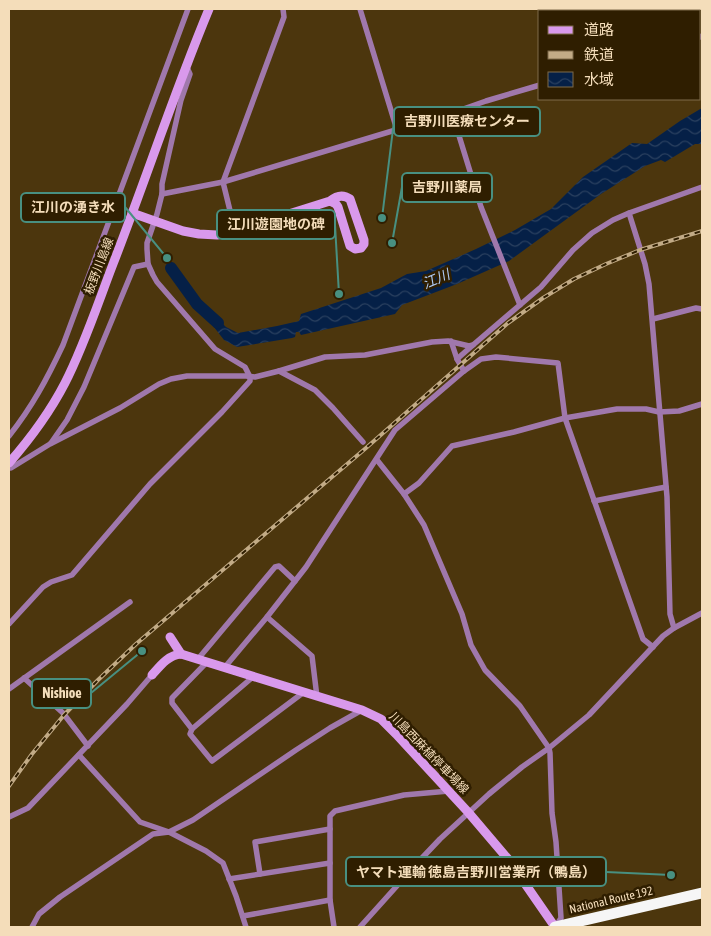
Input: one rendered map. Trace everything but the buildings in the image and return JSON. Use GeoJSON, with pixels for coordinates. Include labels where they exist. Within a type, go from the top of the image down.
{"type":"FeatureCollection","features":[{"type":"Feature","properties":{"kind":"highway","name":"National Route 192"},"geometry":{"type":"LineString","coordinates":[[555,927],[702,893]]}},
{"type":"Feature","properties":{"kind":"main road","name":"板野川島線"},"geometry":{"type":"LineString","coordinates":[[9,465],[40,425],[65,383],[77,358],[186,65],[209,9]]}},
{"type":"Feature","properties":{"kind":"main road"},"geometry":{"type":"LineString","coordinates":[[132,213],[182,230],[217,235],[330,201],[342,195],[350,199],[364,240],[361,248],[355,249],[350,246],[338,207],[330,201]]}},
{"type":"Feature","properties":{"kind":"main road"},"geometry":{"type":"LineString","coordinates":[[170,637],[181,654]]}},
{"type":"Feature","properties":{"kind":"main road"},"geometry":{"type":"LineString","coordinates":[[152,675],[162,663],[174,654],[181,654]]}},
{"type":"Feature","properties":{"kind":"main road","name":"川島西麻植停車場線"},"geometry":{"type":"LineString","coordinates":[[181,654],[362,710],[381,720],[449,791],[508,859],[555,927]]}},
{"type":"Feature","properties":{"kind":"street"},"geometry":{"type":"LineString","coordinates":[[9,436],[34,401],[63,345],[188,9]]}},
{"type":"Feature","properties":{"kind":"street"},"geometry":{"type":"LineString","coordinates":[[235,231],[223,182],[284,16],[282,9]]}},
{"type":"Feature","properties":{"kind":"street"},"geometry":{"type":"LineString","coordinates":[[360,9],[397,130]]}},
{"type":"Feature","properties":{"kind":"street"},"geometry":{"type":"LineString","coordinates":[[9,624],[43,587],[51,582],[72,575],[150,484],[222,412],[250,381],[250,376],[245,367],[215,349],[157,282],[148,264],[147,243],[157,214],[181,100],[190,74],[186,65]]}},
{"type":"Feature","properties":{"kind":"street"},"geometry":{"type":"LineString","coordinates":[[162,194],[223,182],[538,86]]}},
{"type":"Feature","properties":{"kind":"street"},"geometry":{"type":"LineString","coordinates":[[452,113],[481,207],[520,305]]}},
{"type":"Feature","properties":{"kind":"street"},"geometry":{"type":"LineString","coordinates":[[457,359],[541,287],[573,250],[592,233],[629,213],[702,187]]}},
{"type":"Feature","properties":{"kind":"street"},"geometry":{"type":"LineString","coordinates":[[629,213],[647,273],[653,319],[666,487],[670,614],[674,628]]}},
{"type":"Feature","properties":{"kind":"street"},"geometry":{"type":"LineString","coordinates":[[50,444],[67,420],[84,387],[134,267],[148,264]]}},
{"type":"Feature","properties":{"kind":"street"},"geometry":{"type":"LineString","coordinates":[[653,319],[696,308],[702,309]]}},
{"type":"Feature","properties":{"kind":"street"},"geometry":{"type":"LineString","coordinates":[[9,465],[11,468],[50,444],[120,408],[159,384],[172,379],[187,376],[255,377],[279,372],[325,356],[365,355],[432,342],[451,341],[469,346],[473,345]]}},
{"type":"Feature","properties":{"kind":"street"},"geometry":{"type":"LineString","coordinates":[[451,341],[457,359],[464,371]]}},
{"type":"Feature","properties":{"kind":"street"},"geometry":{"type":"LineString","coordinates":[[224,667],[267,617],[320,547],[395,430],[464,371],[481,359],[496,357],[558,363],[565,418],[643,639],[653,647]]}},
{"type":"Feature","properties":{"kind":"street"},"geometry":{"type":"LineString","coordinates":[[279,372],[315,390],[363,442]]}},
{"type":"Feature","properties":{"kind":"street"},"geometry":{"type":"LineString","coordinates":[[404,494],[419,483],[452,446],[565,418],[617,409],[646,409],[659,412],[679,411],[702,404]]}},
{"type":"Feature","properties":{"kind":"street"},"geometry":{"type":"LineString","coordinates":[[377,460],[404,494],[424,525],[462,614],[471,645],[485,670],[520,706],[549,748],[552,813],[556,842],[561,918],[555,927]]}},
{"type":"Feature","properties":{"kind":"street"},"geometry":{"type":"LineString","coordinates":[[594,501],[666,487]]}},
{"type":"Feature","properties":{"kind":"street"},"geometry":{"type":"LineString","coordinates":[[192,728],[172,703],[172,698],[275,567],[279,566],[295,580]]}},
{"type":"Feature","properties":{"kind":"street"},"geometry":{"type":"LineString","coordinates":[[9,687],[130,602]]}},
{"type":"Feature","properties":{"kind":"street"},"geometry":{"type":"LineString","coordinates":[[360,927],[422,858],[468,812],[589,715],[663,636],[702,613]]}},
{"type":"Feature","properties":{"kind":"street"},"geometry":{"type":"LineString","coordinates":[[267,617],[312,656],[317,696]]}},
{"type":"Feature","properties":{"kind":"street"},"geometry":{"type":"LineString","coordinates":[[9,817],[28,808],[88,746],[152,675]]}},
{"type":"Feature","properties":{"kind":"street"},"geometry":{"type":"LineString","coordinates":[[254,676],[192,728],[190,734],[212,761],[304,692]]}},
{"type":"Feature","properties":{"kind":"street"},"geometry":{"type":"LineString","coordinates":[[24,678],[62,713],[88,746]]}},
{"type":"Feature","properties":{"kind":"street"},"geometry":{"type":"LineString","coordinates":[[32,927],[40,914],[60,896],[153,834],[170,832],[193,820],[303,745],[362,710]]}},
{"type":"Feature","properties":{"kind":"street"},"geometry":{"type":"LineString","coordinates":[[79,755],[140,822],[170,832],[206,851],[223,863],[246,927]]}},
{"type":"Feature","properties":{"kind":"street"},"geometry":{"type":"LineString","coordinates":[[334,927],[330,900],[330,816],[335,811],[404,795],[449,791]]}},
{"type":"Feature","properties":{"kind":"street"},"geometry":{"type":"LineString","coordinates":[[260,874],[255,842],[330,828]]}},
{"type":"Feature","properties":{"kind":"street"},"geometry":{"type":"LineString","coordinates":[[229,879],[330,863]]}},
{"type":"Feature","properties":{"kind":"street"},"geometry":{"type":"LineString","coordinates":[[243,916],[330,900]]}},
{"type":"Feature","properties":{"kind":"water"},"geometry":{"type":"Polygon","coordinates":[[[702,108],[702,144],[695,144],[665,162],[661,160],[645,166],[601,194],[509,261],[402,305],[395,314],[301,335],[299,332],[296,332],[295,337],[292,338],[237,347],[224,340],[203,313],[207,309],[226,327],[238,333],[277,326],[299,321],[301,314],[381,288],[407,274],[426,271],[515,230],[551,209],[583,177],[632,143],[647,144],[702,108]]]}},
{"type":"Feature","properties":{"kind":"waterway","name":"江川"},"geometry":{"type":"LineString","coordinates":[[171,268],[197,304],[218,323]]}},
{"type":"Feature","properties":{"kind":"railway"},"geometry":{"type":"LineString","coordinates":[[9,786],[64,715],[136,644],[366,448],[508,323],[574,279],[640,250],[702,231]]}},
{"type":"Feature","properties":{"kind":"place","name":"吉野川医療センター"},"geometry":{"type":"Point","coordinates":[382,218]}},
{"type":"Feature","properties":{"kind":"place","name":"吉野川薬局"},"geometry":{"type":"Point","coordinates":[392,243]}},
{"type":"Feature","properties":{"kind":"place","name":"江川の湧き水"},"geometry":{"type":"Point","coordinates":[167,258]}},
{"type":"Feature","properties":{"kind":"place","name":"江川遊園地の碑"},"geometry":{"type":"Point","coordinates":[339,294]}},
{"type":"Feature","properties":{"kind":"place","name":"Nishioe"},"geometry":{"type":"Point","coordinates":[142,651]}},
{"type":"Feature","properties":{"kind":"place","name":"ヤマト運輸 徳島吉野川営業所（鴨島）"},"geometry":{"type":"Point","coordinates":[671,875]}}]}
